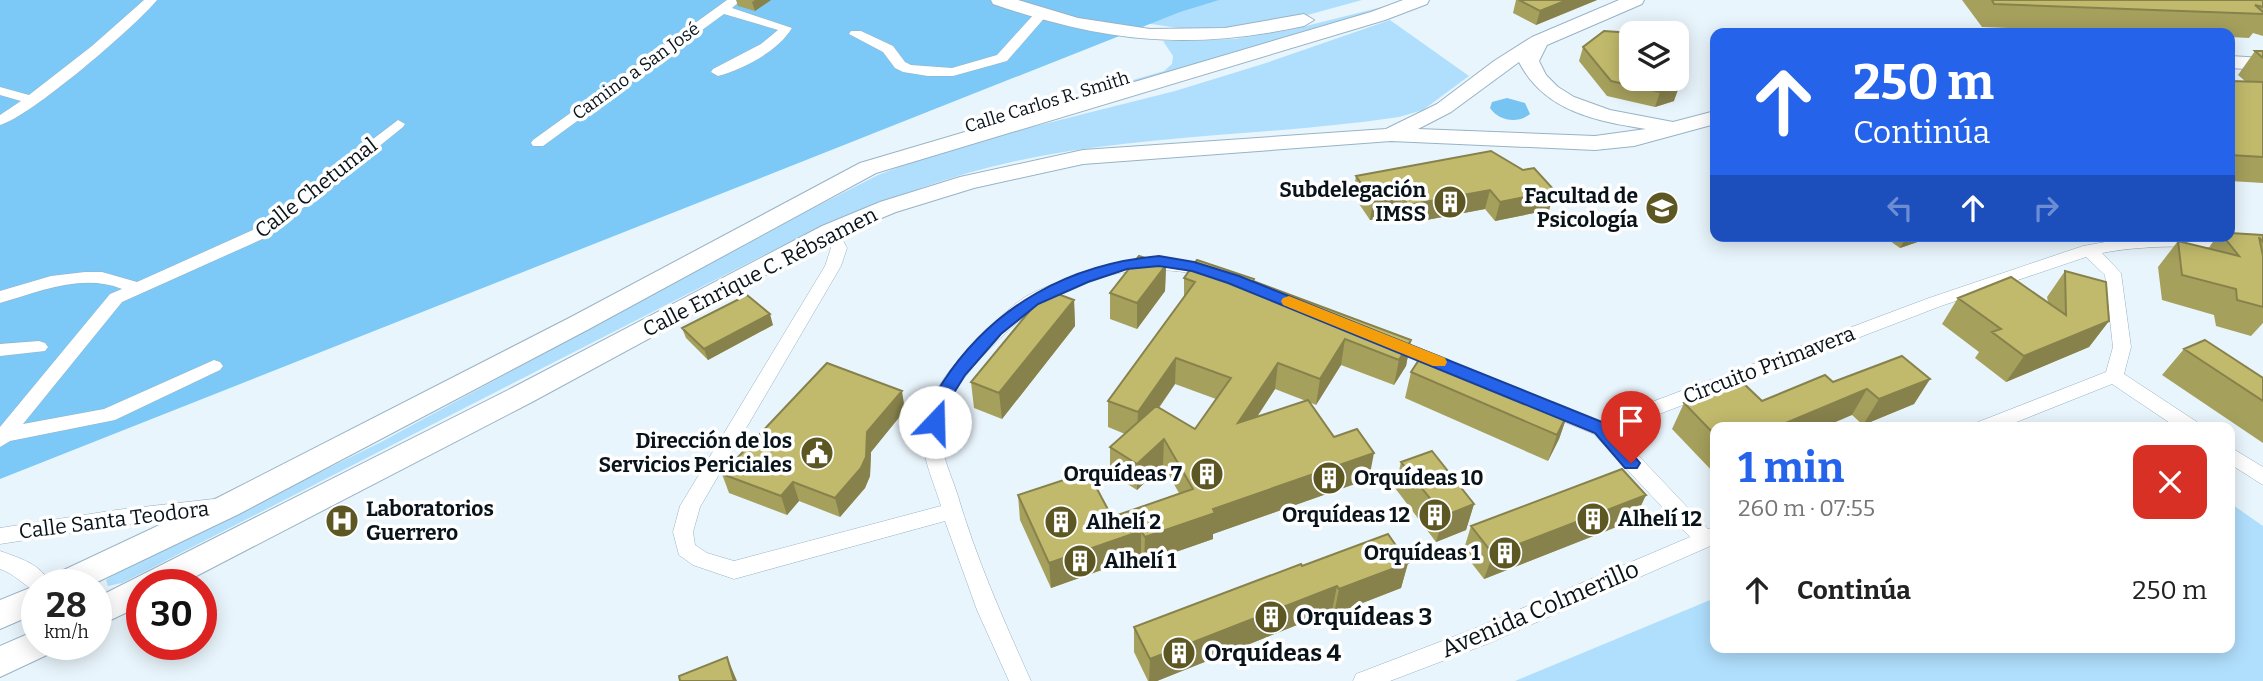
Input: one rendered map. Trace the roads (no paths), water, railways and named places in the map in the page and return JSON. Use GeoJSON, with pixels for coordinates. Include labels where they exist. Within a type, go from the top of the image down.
{"type":"FeatureCollection","features":[{"type":"Feature","properties":{"kind":"main road","name":"Calle Carlos R. Smith"},"geometry":{"type":"LineString","coordinates":[[1000,0],[1041,15],[1113,30],[1193,38],[1235,34],[1387,0]]}},
{"type":"Feature","properties":{"kind":"main road","name":"Calle Enrique C. Rébsamen"},"geometry":{"type":"LineString","coordinates":[[96,569],[228,506],[580,323],[868,168],[1378,16],[1420,0]]}},
{"type":"Feature","properties":{"kind":"main road","name":"Calle Enrique C. Rébsamen"},"geometry":{"type":"LineString","coordinates":[[182,569],[522,395],[830,231],[888,207],[968,182],[1083,157],[1390,135],[1444,108],[1501,65],[1539,41],[1636,0]]}},
{"type":"Feature","properties":{"kind":"main road"},"geometry":{"type":"LineString","coordinates":[[1539,41],[1529,61],[1532,70],[1538,80],[1558,96],[1588,111],[1630,121],[1680,127]]}},
{"type":"Feature","properties":{"kind":"main road"},"geometry":{"type":"LineString","coordinates":[[2235,62],[2263,64]]}},
{"type":"Feature","properties":{"kind":"main road"},"geometry":{"type":"LineString","coordinates":[[1390,135],[1595,143],[1634,139],[1710,118]]}},
{"type":"Feature","properties":{"kind":"main road"},"geometry":{"type":"LineString","coordinates":[[0,662],[21,652]]}},
{"type":"Feature","properties":{"kind":"street"},"geometry":{"type":"LineString","coordinates":[[0,121],[33,100],[109,41],[151,0]]}},
{"type":"Feature","properties":{"kind":"street","name":"Camino a San José"},"geometry":{"type":"LineString","coordinates":[[538,143],[735,0]]}},
{"type":"Feature","properties":{"kind":"street"},"geometry":{"type":"LineString","coordinates":[[718,72],[763,48],[784,34],[786,28],[720,9]]}},
{"type":"Feature","properties":{"kind":"street"},"geometry":{"type":"LineString","coordinates":[[856,34],[888,49],[900,65],[908,69],[953,72],[1002,58],[1041,15]]}},
{"type":"Feature","properties":{"kind":"street","name":"Calle Carlos R. Smith"},"geometry":{"type":"LineString","coordinates":[[868,168],[987,117],[1147,71],[1160,66],[1166,58],[1154,43],[1113,30]]}},
{"type":"Feature","properties":{"kind":"street"},"geometry":{"type":"LineString","coordinates":[[0,91],[33,100]]}},
{"type":"Feature","properties":{"kind":"street","name":"Calle Chetumal"},"geometry":{"type":"LineString","coordinates":[[2,437],[116,298],[261,233],[398,124]]}},
{"type":"Feature","properties":{"kind":"street"},"geometry":{"type":"LineString","coordinates":[[830,231],[839,247],[833,266],[690,506],[683,532],[686,549],[700,559],[734,570],[951,511]]}},
{"type":"Feature","properties":{"kind":"street","name":"Circuito Primavera"},"geometry":{"type":"LineString","coordinates":[[1601,429],[1935,302],[2089,250],[2133,242]]}},
{"type":"Feature","properties":{"kind":"street","name":"Circuito Primavera"},"geometry":{"type":"LineString","coordinates":[[2202,242],[2263,245]]}},
{"type":"Feature","properties":{"kind":"street"},"geometry":{"type":"LineString","coordinates":[[2089,250],[2113,273],[2122,347],[2114,376]]}},
{"type":"Feature","properties":{"kind":"street"},"geometry":{"type":"LineString","coordinates":[[1020,681],[991,624],[951,511],[932,440],[939,403],[960,371],[995,330],[1033,300],[1082,278],[1125,264],[1159,261],[1194,267],[1233,280]]}},
{"type":"Feature","properties":{"kind":"street"},"geometry":{"type":"LineString","coordinates":[[0,297],[69,277],[111,278],[136,288]]}},
{"type":"Feature","properties":{"kind":"street"},"geometry":{"type":"LineString","coordinates":[[1377,337],[1464,373]]}},
{"type":"Feature","properties":{"kind":"street"},"geometry":{"type":"LineString","coordinates":[[0,350],[39,347]]}},
{"type":"Feature","properties":{"kind":"street"},"geometry":{"type":"LineString","coordinates":[[2,437],[108,415],[214,366]]}},
{"type":"Feature","properties":{"kind":"street"},"geometry":{"type":"LineString","coordinates":[[1998,422],[2114,376]]}},
{"type":"Feature","properties":{"kind":"street"},"geometry":{"type":"LineString","coordinates":[[2114,376],[2183,422]]}},
{"type":"Feature","properties":{"kind":"street"},"geometry":{"type":"LineString","coordinates":[[1526,398],[1601,429],[1710,537]]}},
{"type":"Feature","properties":{"kind":"street"},"geometry":{"type":"LineString","coordinates":[[2235,457],[2263,477]]}},
{"type":"Feature","properties":{"kind":"street","name":"Calle Santa Teodora"},"geometry":{"type":"LineString","coordinates":[[0,536],[116,518],[228,506]]}},
{"type":"Feature","properties":{"kind":"street","name":"Avenida Colmerillo"},"geometry":{"type":"LineString","coordinates":[[1364,681],[1479,637],[1710,537]]}},
{"type":"Feature","properties":{"kind":"street","name":"Calle Santa Teodora"},"geometry":{"type":"LineString","coordinates":[[0,560],[23,569]]}},
{"type":"Feature","properties":{"kind":"street"},"geometry":{"type":"LineString","coordinates":[[0,615],[21,605]]}},
{"type":"Feature","properties":{"kind":"place","name":"Subdelegación IMSS"},"geometry":{"type":"Point","coordinates":[1450,202]}},
{"type":"Feature","properties":{"kind":"place","name":"Facultad de Psicología"},"geometry":{"type":"Point","coordinates":[1662,208]}},
{"type":"Feature","properties":{"kind":"place","name":"Dirección de los Servicios Periciales"},"geometry":{"type":"Point","coordinates":[817,453]}},
{"type":"Feature","properties":{"kind":"place","name":"Orquídeas 7"},"geometry":{"type":"Point","coordinates":[1207,474]}},
{"type":"Feature","properties":{"kind":"place","name":"Orquídeas 10"},"geometry":{"type":"Point","coordinates":[1329,478]}},
{"type":"Feature","properties":{"kind":"place","name":"Orquídeas 12"},"geometry":{"type":"Point","coordinates":[1435,515]}},
{"type":"Feature","properties":{"kind":"place","name":"Alhelí 12"},"geometry":{"type":"Point","coordinates":[1593,519]}},
{"type":"Feature","properties":{"kind":"place","name":"Laboratorios Guerrero"},"geometry":{"type":"Point","coordinates":[342,521]}},
{"type":"Feature","properties":{"kind":"place","name":"Alhelí 2"},"geometry":{"type":"Point","coordinates":[1061,522]}},
{"type":"Feature","properties":{"kind":"place","name":"Orquídeas 1"},"geometry":{"type":"Point","coordinates":[1505,553]}},
{"type":"Feature","properties":{"kind":"place","name":"Alhelí 1"},"geometry":{"type":"Point","coordinates":[1080,561]}},
{"type":"Feature","properties":{"kind":"place","name":"Orquídeas 3"},"geometry":{"type":"Point","coordinates":[1271,617]}},
{"type":"Feature","properties":{"kind":"place","name":"Orquídeas 4"},"geometry":{"type":"Point","coordinates":[1179,653]}}]}
